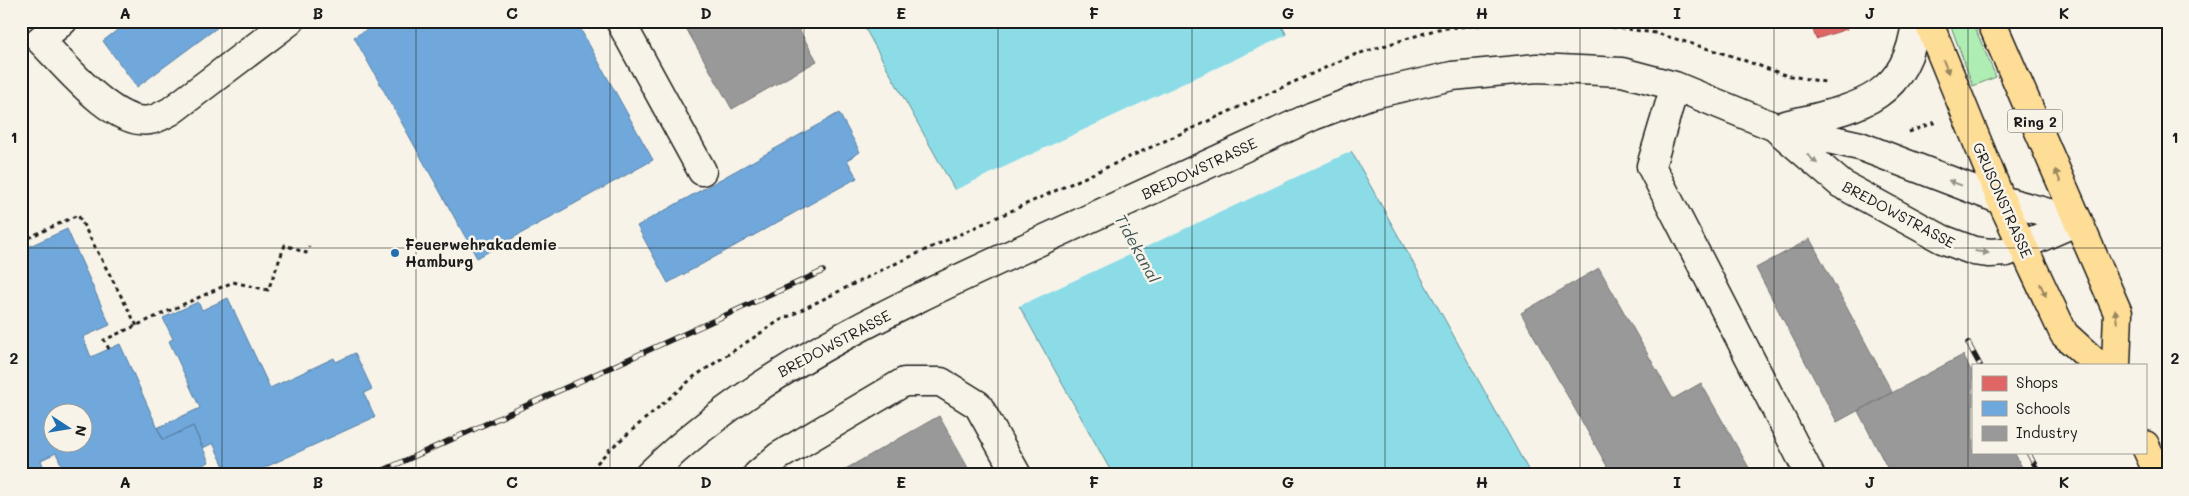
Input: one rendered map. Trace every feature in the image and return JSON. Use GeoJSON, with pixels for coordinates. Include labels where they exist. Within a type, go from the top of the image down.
{"type":"FeatureCollection","features":[{"type":"Feature","properties":{"kind":"main road","name":"GRUSONSTRASSE"},"geometry":{"type":"LineString","coordinates":[[1928,21],[2001,200],[2064,334],[2097,364]]}},
{"type":"Feature","properties":{"kind":"main road","name":"Ring 2"},"geometry":{"type":"LineString","coordinates":[[1991,21],[2118,314],[2116,364]]}},
{"type":"Feature","properties":{"kind":"main road"},"geometry":{"type":"LineString","coordinates":[[2146,448],[2159,475]]}},
{"type":"Feature","properties":{"kind":"street"},"geometry":{"type":"LineString","coordinates":[[63,21],[40,40],[98,99],[124,118],[149,120],[171,111],[290,21]]}},
{"type":"Feature","properties":{"kind":"street"},"geometry":{"type":"LineString","coordinates":[[620,21],[702,171]]}},
{"type":"Feature","properties":{"kind":"street"},"geometry":{"type":"LineString","coordinates":[[1775,127],[1851,109],[1868,102],[1883,91],[1904,65],[1916,21]]}},
{"type":"Feature","properties":{"kind":"street","name":"BREDOWSTRASSE"},"geometry":{"type":"LineString","coordinates":[[650,475],[681,444],[771,377],[859,328],[957,280],[1313,116],[1369,95],[1452,76],[1537,68],[1622,72],[1675,86],[1775,127],[1860,146],[2001,200],[2078,221]]}},
{"type":"Feature","properties":{"kind":"street"},"geometry":{"type":"LineString","coordinates":[[1675,86],[1652,166],[1810,475]]}},
{"type":"Feature","properties":{"kind":"street","name":"BREDOWSTRASSE"},"geometry":{"type":"LineString","coordinates":[[1775,127],[1841,184],[1942,239],[1974,251],[1990,253],[2007,252],[2078,221]]}},
{"type":"Feature","properties":{"kind":"street"},"geometry":{"type":"LineString","coordinates":[[757,475],[779,456],[904,382],[942,382],[978,405],[1017,475]]}},
{"type":"Feature","properties":{"kind":"path"},"geometry":{"type":"LineString","coordinates":[[586,475],[609,450],[695,376],[779,321],[888,267],[1351,56]]}},
{"type":"Feature","properties":{"kind":"path"},"geometry":{"type":"LineString","coordinates":[[1901,135],[1945,119]]}},
{"type":"Feature","properties":{"kind":"path"},"geometry":{"type":"LineString","coordinates":[[21,240],[78,215],[137,326]]}},
{"type":"Feature","properties":{"kind":"path"},"geometry":{"type":"LineString","coordinates":[[109,349],[104,340],[193,298],[233,282],[268,290],[285,245],[306,253],[309,246]]}},
{"type":"Feature","properties":{"kind":"green space"},"geometry":{"type":"Polygon","coordinates":[[[1949,21],[1972,21],[1996,77],[1973,86],[1949,21]]]}},
{"type":"Feature","properties":{"kind":"water","name":"Tidekanal"},"geometry":{"type":"Polygon","coordinates":[[[861,21],[1279,21],[1531,475],[1113,475],[861,21]]]}},
{"type":"Feature","properties":{"kind":"pier"},"geometry":{"type":"Polygon","coordinates":[[[1289,34],[1354,150],[1017,307],[953,191],[1289,34]]]}},
{"type":"Feature","properties":{"kind":"building: Shops"},"geometry":{"type":"Polygon","coordinates":[[[1810,21],[1844,21],[1847,29],[1816,39],[1810,21]]]}},
{"type":"Feature","properties":{"kind":"building: Schools"},"geometry":{"type":"Polygon","coordinates":[[[129,21],[226,21],[137,87],[103,41],[129,21]]]}},
{"type":"Feature","properties":{"kind":"building: Schools"},"geometry":{"type":"Polygon","coordinates":[[[382,21],[576,21],[653,160],[477,258],[354,37],[382,21]]]}},
{"type":"Feature","properties":{"kind":"building: Schools"},"geometry":{"type":"Polygon","coordinates":[[[839,113],[860,152],[847,160],[857,178],[668,283],[637,226],[839,113]]]}},
{"type":"Feature","properties":{"kind":"building: Schools"},"geometry":{"type":"Polygon","coordinates":[[[67,229],[110,325],[83,337],[91,357],[120,344],[163,440],[193,426],[209,462],[181,475],[66,475],[56,454],[92,454],[92,404],[42,404],[42,454],[54,454],[41,460],[43,466],[21,475],[21,250],[67,229]]]}},
{"type":"Feature","properties":{"kind":"building: Schools"},"geometry":{"type":"Polygon","coordinates":[[[228,298],[270,388],[334,358],[336,362],[355,353],[372,389],[364,393],[375,417],[257,471],[259,475],[228,475],[213,443],[203,448],[193,426],[163,440],[157,428],[200,408],[169,341],[173,339],[163,318],[198,302],[202,310],[228,298]]]}},
{"type":"Feature","properties":{"kind":"building: Industry"},"geometry":{"type":"Polygon","coordinates":[[[682,21],[794,21],[817,61],[732,109],[682,21]]]}},
{"type":"Feature","properties":{"kind":"building: Industry"},"geometry":{"type":"Polygon","coordinates":[[[1810,239],[1892,392],[1837,422],[1756,268],[1810,239]]]}},
{"type":"Feature","properties":{"kind":"building: Industry"},"geometry":{"type":"Polygon","coordinates":[[[1599,268],[1673,399],[1701,383],[1753,475],[1612,475],[1521,313],[1599,268]]]}},
{"type":"Feature","properties":{"kind":"building: Industry"},"geometry":{"type":"Polygon","coordinates":[[[1963,355],[1972,372],[1972,454],[2015,454],[2026,475],[1891,475],[1858,411],[1963,355]]]}},
{"type":"Feature","properties":{"kind":"building: Industry"},"geometry":{"type":"Polygon","coordinates":[[[939,416],[972,475],[835,475],[939,416]]]}},
{"type":"Feature","properties":{"kind":"railway"},"geometry":{"type":"LineString","coordinates":[[373,475],[823,271]]}},
{"type":"Feature","properties":{"kind":"railway"},"geometry":{"type":"LineString","coordinates":[[1968,343],[1979,364]]}},
{"type":"Feature","properties":{"kind":"railway"},"geometry":{"type":"LineString","coordinates":[[2029,454],[2040,475]]}},
{"type":"Feature","properties":{"kind":"place","name":"Feuerwehrakademie Hamburg"},"geometry":{"type":"Point","coordinates":[395,253]}}]}
